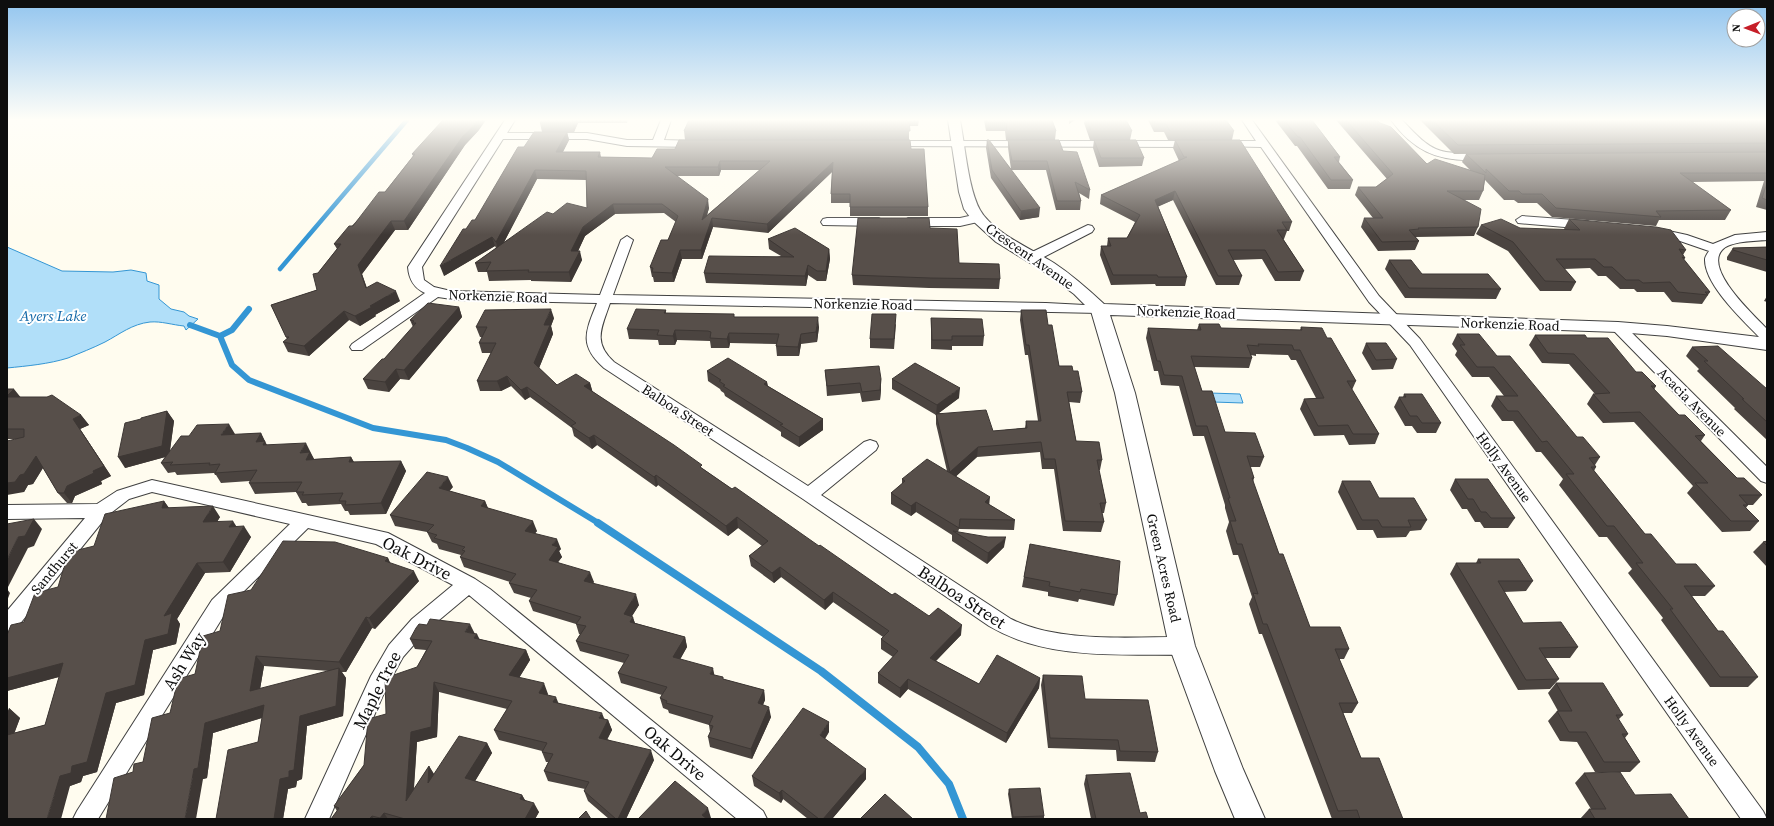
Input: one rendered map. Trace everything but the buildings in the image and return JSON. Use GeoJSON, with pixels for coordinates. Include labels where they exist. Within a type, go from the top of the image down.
{"type":"FeatureCollection","features":[{"type":"Feature","properties":{"kind":"street","name":"Norkenzie Road"},"geometry":{"type":"LineString","coordinates":[[485,159],[415,267],[414,272],[418,282],[423,287],[435,293],[458,296],[1046,307],[1618,328],[1667,331],[1767,344]]}},
{"type":"Feature","properties":{"kind":"street","name":"Crescent Avenue"},"geometry":{"type":"LineString","coordinates":[[961,159],[966,192],[972,209],[978,218],[1002,239],[1033,257],[1080,290],[1099,310]]}},
{"type":"Feature","properties":{"kind":"street","name":"Holly Avenue"},"geometry":{"type":"LineString","coordinates":[[1274,159],[1374,299],[1415,342],[1755,819]]}},
{"type":"Feature","properties":{"kind":"street","name":"Crescent Avenue"},"geometry":{"type":"LineString","coordinates":[[827,222],[956,222],[978,218]]}},
{"type":"Feature","properties":{"kind":"street"},"geometry":{"type":"LineString","coordinates":[[1522,220],[1599,226]]}},
{"type":"Feature","properties":{"kind":"street"},"geometry":{"type":"LineString","coordinates":[[1033,257],[1088,229]]}},
{"type":"Feature","properties":{"kind":"street"},"geometry":{"type":"LineString","coordinates":[[1645,230],[1683,238],[1715,248],[1738,238],[1767,236]]}},
{"type":"Feature","properties":{"kind":"street"},"geometry":{"type":"LineString","coordinates":[[605,299],[627,240]]}},
{"type":"Feature","properties":{"kind":"street"},"geometry":{"type":"LineString","coordinates":[[1715,248],[1710,263],[1713,272],[1732,298],[1767,337]]}},
{"type":"Feature","properties":{"kind":"street"},"geometry":{"type":"LineString","coordinates":[[357,347],[435,293]]}},
{"type":"Feature","properties":{"kind":"street","name":"Balboa Street"},"geometry":{"type":"LineString","coordinates":[[605,299],[593,331],[592,341],[594,349],[600,358],[810,495],[988,616],[1020,632],[1072,642],[1182,646]]}},
{"type":"Feature","properties":{"kind":"street","name":"Green Acres Road"},"geometry":{"type":"LineString","coordinates":[[1099,310],[1125,393],[1182,646],[1229,771],[1250,819]]}},
{"type":"Feature","properties":{"kind":"street","name":"Acacia Avenue"},"geometry":{"type":"LineString","coordinates":[[1618,328],[1767,477]]}},
{"type":"Feature","properties":{"kind":"street"},"geometry":{"type":"LineString","coordinates":[[810,495],[870,446]]}},
{"type":"Feature","properties":{"kind":"street","name":"Oak Drive"},"geometry":{"type":"LineString","coordinates":[[101,512],[123,495],[152,486],[381,538],[468,584],[483,594],[755,819]]}},
{"type":"Feature","properties":{"kind":"street"},"geometry":{"type":"LineString","coordinates":[[7,512],[101,512]]}},
{"type":"Feature","properties":{"kind":"street","name":"Sandhurst"},"geometry":{"type":"LineString","coordinates":[[7,625],[101,512]]}},
{"type":"Feature","properties":{"kind":"street","name":"Ash Way"},"geometry":{"type":"LineString","coordinates":[[85,819],[220,606],[230,593],[304,520]]}},
{"type":"Feature","properties":{"kind":"street","name":"Maple Tree"},"geometry":{"type":"LineString","coordinates":[[317,819],[378,682],[396,651],[419,625],[468,584]]}},
{"type":"Feature","properties":{"kind":"water","name":"Ayers Lake"},"geometry":{"type":"Polygon","coordinates":[[[7,247],[62,271],[113,272],[131,270],[146,273],[147,281],[159,285],[159,299],[171,309],[184,312],[189,316],[198,319],[186,330],[184,326],[158,322],[144,323],[132,327],[100,344],[68,358],[30,366],[7,368],[7,247]]]}},
{"type":"Feature","properties":{"kind":"water"},"geometry":{"type":"Polygon","coordinates":[[[1210,393],[1240,394],[1243,403],[1213,402],[1210,393]]]}},
{"type":"Feature","properties":{"kind":"waterway"},"geometry":{"type":"LineString","coordinates":[[280,269],[374,159]]}},
{"type":"Feature","properties":{"kind":"waterway"},"geometry":{"type":"LineString","coordinates":[[220,336],[232,330],[249,309]]}},
{"type":"Feature","properties":{"kind":"waterway"},"geometry":{"type":"LineString","coordinates":[[190,325],[220,336]]}},
{"type":"Feature","properties":{"kind":"waterway"},"geometry":{"type":"LineString","coordinates":[[220,336],[232,365],[249,380],[373,428],[446,440],[467,448],[498,462],[600,524]]}},
{"type":"Feature","properties":{"kind":"waterway"},"geometry":{"type":"LineString","coordinates":[[598,523],[821,671],[918,747],[949,784],[963,819]]}}]}
